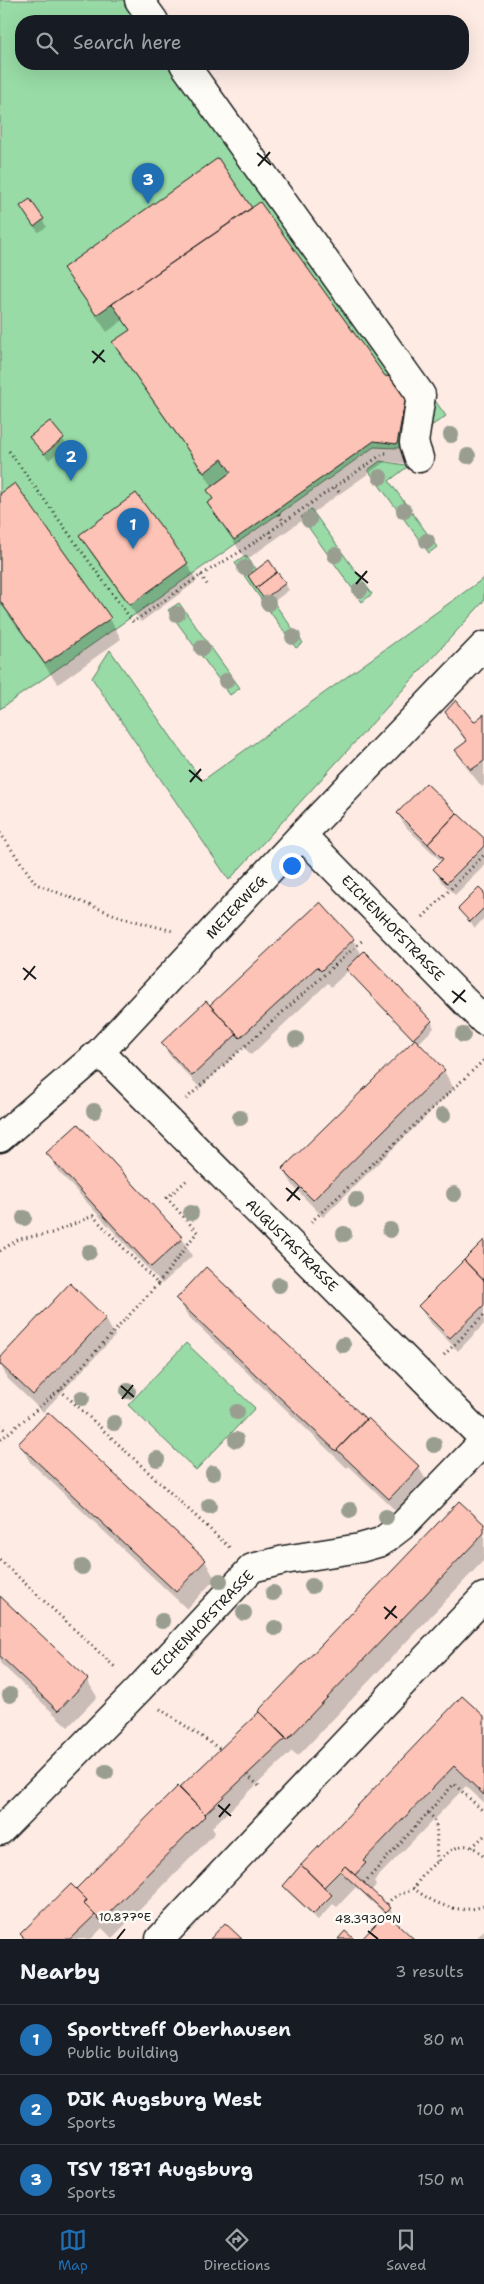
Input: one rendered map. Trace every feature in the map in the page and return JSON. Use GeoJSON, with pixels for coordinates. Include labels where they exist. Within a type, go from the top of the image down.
{"type":"FeatureCollection","features":[{"type":"Feature","properties":{"kind":"street"},"geometry":{"type":"LineString","coordinates":[[138,0],[149,15]]}},
{"type":"Feature","properties":{"kind":"street"},"geometry":{"type":"LineString","coordinates":[[188,70],[421,395],[414,443],[417,455]]}},
{"type":"Feature","properties":{"kind":"street","name":"MEIERWEG"},"geometry":{"type":"LineString","coordinates":[[0,1138],[100,1052],[302,835],[484,646]]}},
{"type":"Feature","properties":{"kind":"street","name":"EICHENHOFSTRASSE"},"geometry":{"type":"LineString","coordinates":[[302,835],[484,1021]]}},
{"type":"Feature","properties":{"kind":"street","name":"AUGUSTASTRASSE"},"geometry":{"type":"LineString","coordinates":[[100,1052],[484,1440]]}},
{"type":"Feature","properties":{"kind":"street","name":"EICHENHOFSTRASSE"},"geometry":{"type":"LineString","coordinates":[[0,1831],[252,1568],[284,1560],[381,1542],[402,1526],[484,1440]]}},
{"type":"Feature","properties":{"kind":"street"},"geometry":{"type":"LineString","coordinates":[[160,1939],[484,1597]]}},
{"type":"Feature","properties":{"kind":"path"},"geometry":{"type":"LineString","coordinates":[[9,451],[133,622],[384,453],[417,455]]}},
{"type":"Feature","properties":{"kind":"path"},"geometry":{"type":"LineString","coordinates":[[335,487],[341,495]]}},
{"type":"Feature","properties":{"kind":"path"},"geometry":{"type":"LineString","coordinates":[[276,510],[284,522]]}},
{"type":"Feature","properties":{"kind":"path"},"geometry":{"type":"LineString","coordinates":[[269,532],[273,540]]}},
{"type":"Feature","properties":{"kind":"path"},"geometry":{"type":"LineString","coordinates":[[201,575],[208,586]]}},
{"type":"Feature","properties":{"kind":"path"},"geometry":{"type":"LineString","coordinates":[[0,833],[36,884],[124,918],[204,940]]}},
{"type":"Feature","properties":{"kind":"path"},"geometry":{"type":"LineString","coordinates":[[165,1118],[484,855]]}},
{"type":"Feature","properties":{"kind":"path"},"geometry":{"type":"LineString","coordinates":[[289,1243],[484,1060]]}},
{"type":"Feature","properties":{"kind":"path"},"geometry":{"type":"LineString","coordinates":[[0,1440],[7,1432],[60,1390],[158,1284],[197,1232],[167,1198],[207,1160]]}},
{"type":"Feature","properties":{"kind":"path"},"geometry":{"type":"LineString","coordinates":[[0,1251],[19,1239],[52,1232],[93,1216],[158,1284]]}},
{"type":"Feature","properties":{"kind":"path"},"geometry":{"type":"LineString","coordinates":[[422,1377],[484,1315]]}},
{"type":"Feature","properties":{"kind":"path"},"geometry":{"type":"LineString","coordinates":[[60,1390],[229,1547]]}},
{"type":"Feature","properties":{"kind":"path"},"geometry":{"type":"LineString","coordinates":[[0,1425],[7,1432]]}},
{"type":"Feature","properties":{"kind":"path"},"geometry":{"type":"LineString","coordinates":[[0,1560],[164,1713],[220,1749]]}},
{"type":"Feature","properties":{"kind":"path"},"geometry":{"type":"LineString","coordinates":[[364,1883],[454,1784],[484,1812]]}},
{"type":"Feature","properties":{"kind":"path"},"geometry":{"type":"LineString","coordinates":[[428,1813],[432,1815],[436,1824],[435,1853],[438,1861]]}},
{"type":"Feature","properties":{"kind":"path"},"geometry":{"type":"LineString","coordinates":[[472,1847],[484,1836]]}},
{"type":"Feature","properties":{"kind":"path"},"geometry":{"type":"LineString","coordinates":[[387,1904],[395,1896],[413,1888],[420,1878],[452,1849],[461,1845],[472,1847],[480,1851],[484,1857]]}},
{"type":"Feature","properties":{"kind":"path"},"geometry":{"type":"LineString","coordinates":[[413,1888],[434,1902],[445,1906],[469,1909],[484,1906]]}},
{"type":"Feature","properties":{"kind":"green space"},"geometry":{"type":"Polygon","coordinates":[[[0,0],[149,0],[160,15],[15,15],[15,70],[198,70],[446,416],[398,448],[374,447],[0,709],[0,0]]]}},
{"type":"Feature","properties":{"kind":"green space"},"geometry":{"type":"Polygon","coordinates":[[[380,461],[405,465],[407,467],[389,481],[437,547],[429,553],[368,470],[380,461]]]}},
{"type":"Feature","properties":{"kind":"green space"},"geometry":{"type":"Polygon","coordinates":[[[311,509],[372,594],[362,602],[301,517],[311,509]]]}},
{"type":"Feature","properties":{"kind":"green space"},"geometry":{"type":"Polygon","coordinates":[[[246,556],[257,570],[248,576],[264,599],[269,596],[303,643],[296,648],[235,563],[246,556]]]}},
{"type":"Feature","properties":{"kind":"green space"},"geometry":{"type":"Polygon","coordinates":[[[484,578],[484,601],[229,880],[92,678],[110,650],[202,781],[484,578]]]}},
{"type":"Feature","properties":{"kind":"green space"},"geometry":{"type":"Polygon","coordinates":[[[179,603],[240,688],[230,695],[168,610],[179,603]]]}},
{"type":"Feature","properties":{"kind":"green space"},"geometry":{"type":"Polygon","coordinates":[[[186,1343],[255,1408],[196,1470],[128,1405],[186,1343]]]}},
{"type":"Feature","properties":{"kind":"building"},"geometry":{"type":"Polygon","coordinates":[[[218,158],[252,208],[96,315],[63,268],[218,158]]]}},
{"type":"Feature","properties":{"kind":"building"},"geometry":{"type":"Polygon","coordinates":[[[30,199],[44,219],[34,227],[20,206],[30,199]]]}},
{"type":"Feature","properties":{"kind":"building"},"geometry":{"type":"Polygon","coordinates":[[[260,202],[385,376],[409,380],[397,444],[374,441],[234,540],[207,503],[213,499],[207,490],[231,472],[222,459],[204,473],[112,342],[130,330],[112,304],[260,202]]]}},
{"type":"Feature","properties":{"kind":"building"},"geometry":{"type":"Polygon","coordinates":[[[50,421],[64,438],[44,454],[29,437],[50,421]]]}},
{"type":"Feature","properties":{"kind":"building"},"geometry":{"type":"Polygon","coordinates":[[[15,483],[111,618],[45,664],[0,601],[0,494],[15,483]]]}},
{"type":"Feature","properties":{"kind":"building"},"geometry":{"type":"Polygon","coordinates":[[[136,493],[188,563],[130,605],[79,535],[136,493]]]}},
{"type":"Feature","properties":{"kind":"building"},"geometry":{"type":"Polygon","coordinates":[[[269,560],[277,572],[256,588],[248,576],[269,560]]]}},
{"type":"Feature","properties":{"kind":"building"},"geometry":{"type":"Polygon","coordinates":[[[277,572],[286,583],[264,599],[256,588],[277,572]]]}},
{"type":"Feature","properties":{"kind":"building"},"geometry":{"type":"Polygon","coordinates":[[[456,700],[474,722],[484,714],[484,761],[471,770],[455,750],[467,741],[445,712],[456,700]]]}},
{"type":"Feature","properties":{"kind":"building"},"geometry":{"type":"Polygon","coordinates":[[[426,783],[457,813],[428,844],[397,813],[426,783]]]}},
{"type":"Feature","properties":{"kind":"building"},"geometry":{"type":"Polygon","coordinates":[[[457,813],[484,838],[484,846],[447,883],[433,869],[443,859],[428,844],[457,813]]]}},
{"type":"Feature","properties":{"kind":"building"},"geometry":{"type":"Polygon","coordinates":[[[479,888],[484,893],[484,908],[470,922],[458,909],[479,888]]]}},
{"type":"Feature","properties":{"kind":"building"},"geometry":{"type":"Polygon","coordinates":[[[320,902],[354,939],[321,971],[317,967],[240,1038],[210,1005],[320,902]]]}},
{"type":"Feature","properties":{"kind":"building"},"geometry":{"type":"Polygon","coordinates":[[[364,951],[432,1021],[413,1039],[346,969],[364,951]]]}},
{"type":"Feature","properties":{"kind":"building"},"geometry":{"type":"Polygon","coordinates":[[[206,1001],[237,1034],[192,1076],[161,1043],[206,1001]]]}},
{"type":"Feature","properties":{"kind":"building"},"geometry":{"type":"Polygon","coordinates":[[[415,1039],[445,1070],[313,1200],[282,1169],[415,1039]]]}},
{"type":"Feature","properties":{"kind":"building"},"geometry":{"type":"Polygon","coordinates":[[[78,1124],[183,1238],[151,1267],[46,1153],[78,1124]]]}},
{"type":"Feature","properties":{"kind":"building"},"geometry":{"type":"Polygon","coordinates":[[[484,1240],[484,1281],[464,1260],[484,1240]]]}},
{"type":"Feature","properties":{"kind":"building"},"geometry":{"type":"Polygon","coordinates":[[[464,1260],[484,1281],[484,1305],[450,1338],[418,1306],[464,1260]]]}},
{"type":"Feature","properties":{"kind":"building"},"geometry":{"type":"Polygon","coordinates":[[[206,1267],[366,1419],[336,1451],[176,1299],[206,1267]]]}},
{"type":"Feature","properties":{"kind":"building"},"geometry":{"type":"Polygon","coordinates":[[[70,1283],[106,1318],[33,1395],[0,1364],[0,1358],[70,1283]]]}},
{"type":"Feature","properties":{"kind":"building"},"geometry":{"type":"Polygon","coordinates":[[[48,1412],[206,1560],[176,1592],[18,1444],[48,1412]]]}},
{"type":"Feature","properties":{"kind":"building"},"geometry":{"type":"Polygon","coordinates":[[[368,1418],[420,1467],[389,1499],[337,1450],[368,1418]]]}},
{"type":"Feature","properties":{"kind":"building"},"geometry":{"type":"Polygon","coordinates":[[[459,1501],[484,1524],[484,1533],[287,1740],[258,1711],[459,1501]]]}},
{"type":"Feature","properties":{"kind":"building"},"geometry":{"type":"Polygon","coordinates":[[[0,1596],[88,1679],[58,1711],[0,1656],[0,1596]]]}},
{"type":"Feature","properties":{"kind":"building"},"geometry":{"type":"Polygon","coordinates":[[[462,1696],[484,1716],[484,1795],[454,1766],[363,1861],[366,1863],[355,1875],[345,1866],[324,1887],[301,1865],[462,1696]]]}},
{"type":"Feature","properties":{"kind":"building"},"geometry":{"type":"Polygon","coordinates":[[[259,1712],[286,1738],[205,1814],[179,1788],[259,1712]]]}},
{"type":"Feature","properties":{"kind":"building"},"geometry":{"type":"Polygon","coordinates":[[[178,1786],[206,1815],[101,1921],[84,1904],[87,1900],[76,1889],[178,1786]]]}},
{"type":"Feature","properties":{"kind":"building"},"geometry":{"type":"Polygon","coordinates":[[[301,1865],[332,1895],[313,1914],[283,1886],[301,1865]]]}},
{"type":"Feature","properties":{"kind":"building"},"geometry":{"type":"Polygon","coordinates":[[[345,1866],[391,1908],[386,1913],[340,1871],[345,1866]]]}},
{"type":"Feature","properties":{"kind":"building"},"geometry":{"type":"Polygon","coordinates":[[[71,1884],[87,1900],[84,1904],[95,1915],[70,1939],[25,1939],[20,1934],[71,1884]]]}},
{"type":"Feature","properties":{"kind":"building"},"geometry":{"type":"Polygon","coordinates":[[[386,1913],[414,1939],[362,1939],[386,1913]]]}},
{"type":"Feature","properties":{"kind":"building"},"geometry":{"type":"Polygon","coordinates":[[[225,1923],[242,1939],[210,1939],[225,1923]]]}},
{"type":"Feature","properties":{"kind":"building"},"geometry":{"type":"Polygon","coordinates":[[[345,1931],[354,1939],[338,1939],[345,1931]]]}},
{"type":"Feature","properties":{"kind":"place","name":"TSV 1871 Augsburg"},"geometry":{"type":"Point","coordinates":[148,204]}},
{"type":"Feature","properties":{"kind":"place","name":"DJK Augsburg West"},"geometry":{"type":"Point","coordinates":[71,481]}},
{"type":"Feature","properties":{"kind":"place","name":"Sporttreff Oberhausen"},"geometry":{"type":"Point","coordinates":[133,549]}}]}
